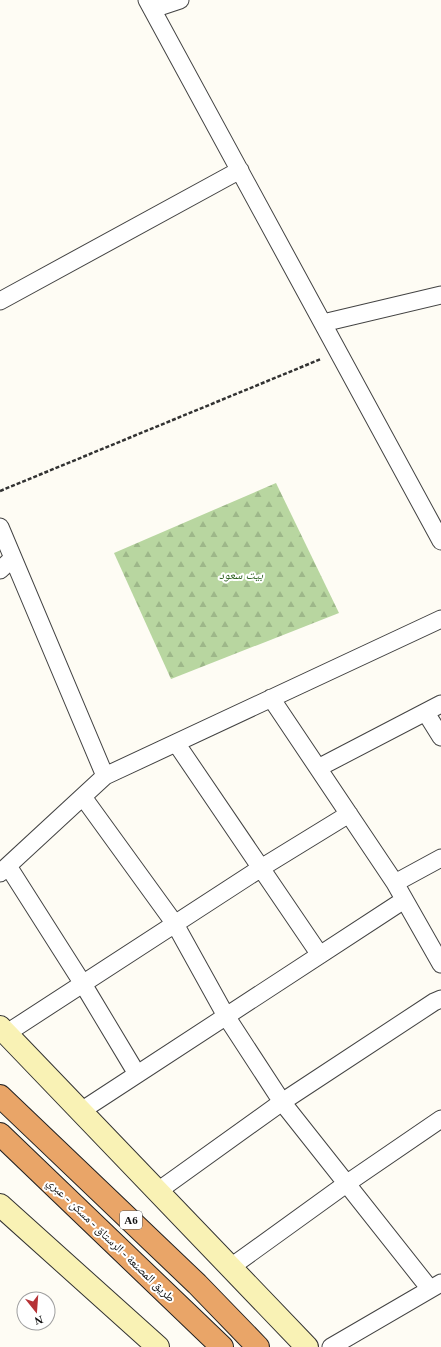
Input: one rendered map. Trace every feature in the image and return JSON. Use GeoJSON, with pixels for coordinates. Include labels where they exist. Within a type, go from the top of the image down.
{"type":"FeatureCollection","features":[{"type":"Feature","properties":{"kind":"highway","name":"A6"},"geometry":{"type":"LineString","coordinates":[[0,1096],[197,1284],[258,1347]]}},
{"type":"Feature","properties":{"kind":"highway","name":"طريق المصنعة - الرستاق - مسكن - عبري"},"geometry":{"type":"LineString","coordinates":[[0,1134],[222,1347]]}},
{"type":"Feature","properties":{"kind":"street"},"geometry":{"type":"LineString","coordinates":[[180,0],[150,4],[441,541]]}},
{"type":"Feature","properties":{"kind":"street"},"geometry":{"type":"LineString","coordinates":[[0,301],[240,170]]}},
{"type":"Feature","properties":{"kind":"street"},"geometry":{"type":"LineString","coordinates":[[323,323],[441,295]]}},
{"type":"Feature","properties":{"kind":"street"},"geometry":{"type":"LineString","coordinates":[[0,527],[105,776]]}},
{"type":"Feature","properties":{"kind":"street"},"geometry":{"type":"LineString","coordinates":[[0,570],[13,558]]}},
{"type":"Feature","properties":{"kind":"street"},"geometry":{"type":"LineString","coordinates":[[137,1074],[83,984],[4,870],[105,776],[441,619]]}},
{"type":"Feature","properties":{"kind":"street"},"geometry":{"type":"LineString","coordinates":[[271,698],[395,883],[441,964]]}},
{"type":"Feature","properties":{"kind":"street"},"geometry":{"type":"LineString","coordinates":[[318,768],[441,704]]}},
{"type":"Feature","properties":{"kind":"street"},"geometry":{"type":"LineString","coordinates":[[426,713],[441,737]]}},
{"type":"Feature","properties":{"kind":"street"},"geometry":{"type":"LineString","coordinates":[[176,743],[320,955]]}},
{"type":"Feature","properties":{"kind":"street"},"geometry":{"type":"LineString","coordinates":[[82,796],[175,924],[226,1016],[282,1102],[346,1184],[436,1286],[331,1347]]}},
{"type":"Feature","properties":{"kind":"street"},"geometry":{"type":"LineString","coordinates":[[307,1347],[3,1030],[83,984],[261,868],[349,814]]}},
{"type":"Feature","properties":{"kind":"street"},"geometry":{"type":"LineString","coordinates":[[395,883],[441,858]]}},
{"type":"Feature","properties":{"kind":"street"},"geometry":{"type":"LineString","coordinates":[[81,1111],[404,900]]}},
{"type":"Feature","properties":{"kind":"street"},"geometry":{"type":"LineString","coordinates":[[158,1191],[282,1102],[439,1004]]}},
{"type":"Feature","properties":{"kind":"street"},"geometry":{"type":"LineString","coordinates":[[231,1267],[346,1184],[441,1119]]}},
{"type":"Feature","properties":{"kind":"street"},"geometry":{"type":"LineString","coordinates":[[0,1205],[158,1347]]}},
{"type":"Feature","properties":{"kind":"path"},"geometry":{"type":"LineString","coordinates":[[0,491],[339,352]]}},
{"type":"Feature","properties":{"kind":"green space","name":"بيت سعود"},"geometry":{"type":"Polygon","coordinates":[[[276,483],[339,613],[171,679],[114,553],[276,483]]]}}]}
